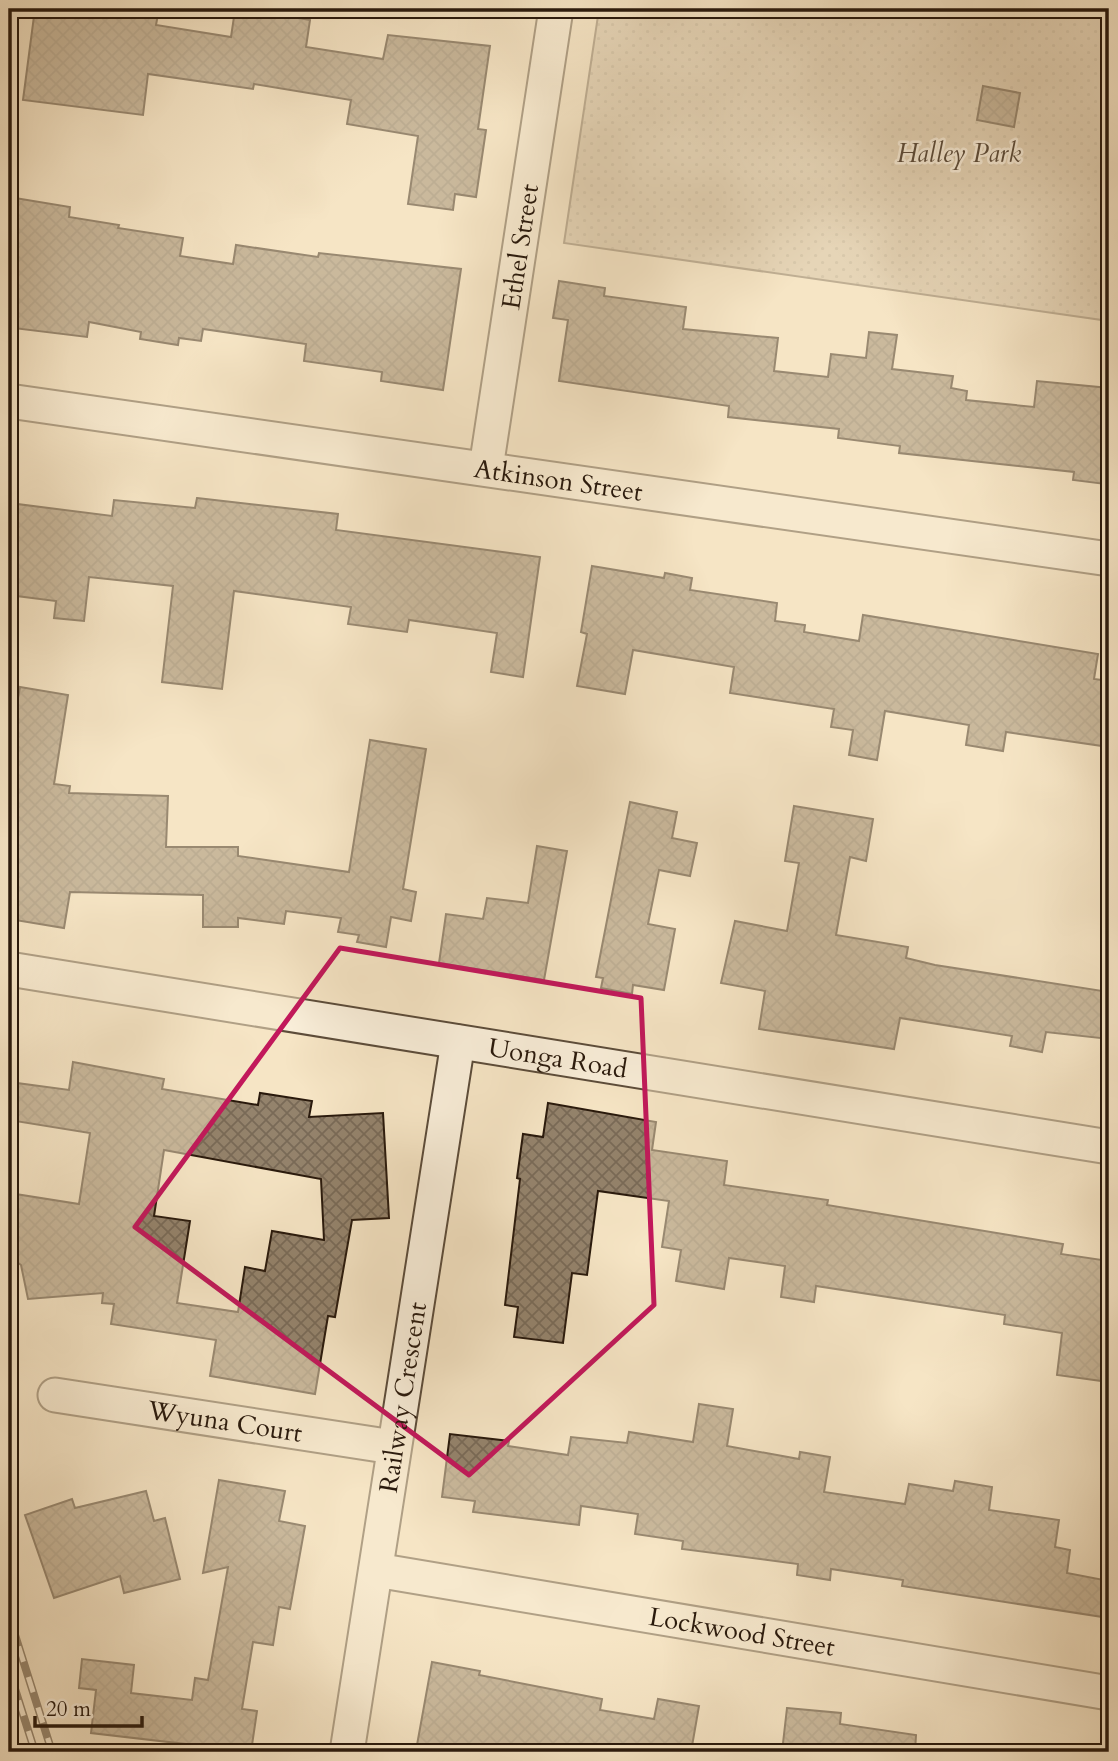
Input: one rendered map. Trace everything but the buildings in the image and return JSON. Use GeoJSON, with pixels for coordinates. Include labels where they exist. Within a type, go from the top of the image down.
{"type":"FeatureCollection","features":[{"type":"Feature","properties":{"kind":"street","name":"Ethel Street"},"geometry":{"type":"LineString","coordinates":[[486,468],[555,18]]}},
{"type":"Feature","properties":{"kind":"street","name":"Atkinson Street"},"geometry":{"type":"LineString","coordinates":[[9,401],[1109,559]]}},
{"type":"Feature","properties":{"kind":"street","name":"Uonga Road"},"geometry":{"type":"LineString","coordinates":[[9,970],[1109,1147]]}},
{"type":"Feature","properties":{"kind":"street","name":"Railway Crescent"},"geometry":{"type":"LineString","coordinates":[[347,1752],[458,1042]]}},
{"type":"Feature","properties":{"kind":"street","name":"Wyuna Court"},"geometry":{"type":"LineString","coordinates":[[55,1395],[393,1447]]}},
{"type":"Feature","properties":{"kind":"street","name":"Lockwood Street"},"geometry":{"type":"LineString","coordinates":[[376,1570],[1109,1693]]}},
{"type":"Feature","properties":{"kind":"highlighted area"},"geometry":{"type":"Polygon","coordinates":[[[340,948],[641,998],[654,1305],[469,1475],[135,1227],[340,948]]]}},
{"type":"Feature","properties":{"kind":"green space","name":"Halley Park"},"geometry":{"type":"Polygon","coordinates":[[[599,9],[1109,9],[1109,321],[564,243],[599,9]]]}},
{"type":"Feature","properties":{"kind":"railway"},"geometry":{"type":"LineString","coordinates":[[9,1616],[52,1752]]}},
{"type":"Feature","properties":{"kind":"railway"},"geometry":{"type":"LineString","coordinates":[[9,1670],[35,1752]]}},
{"type":"Feature","properties":{"kind":"railway"},"geometry":{"type":"LineString","coordinates":[[9,1739],[13,1752]]}}]}
